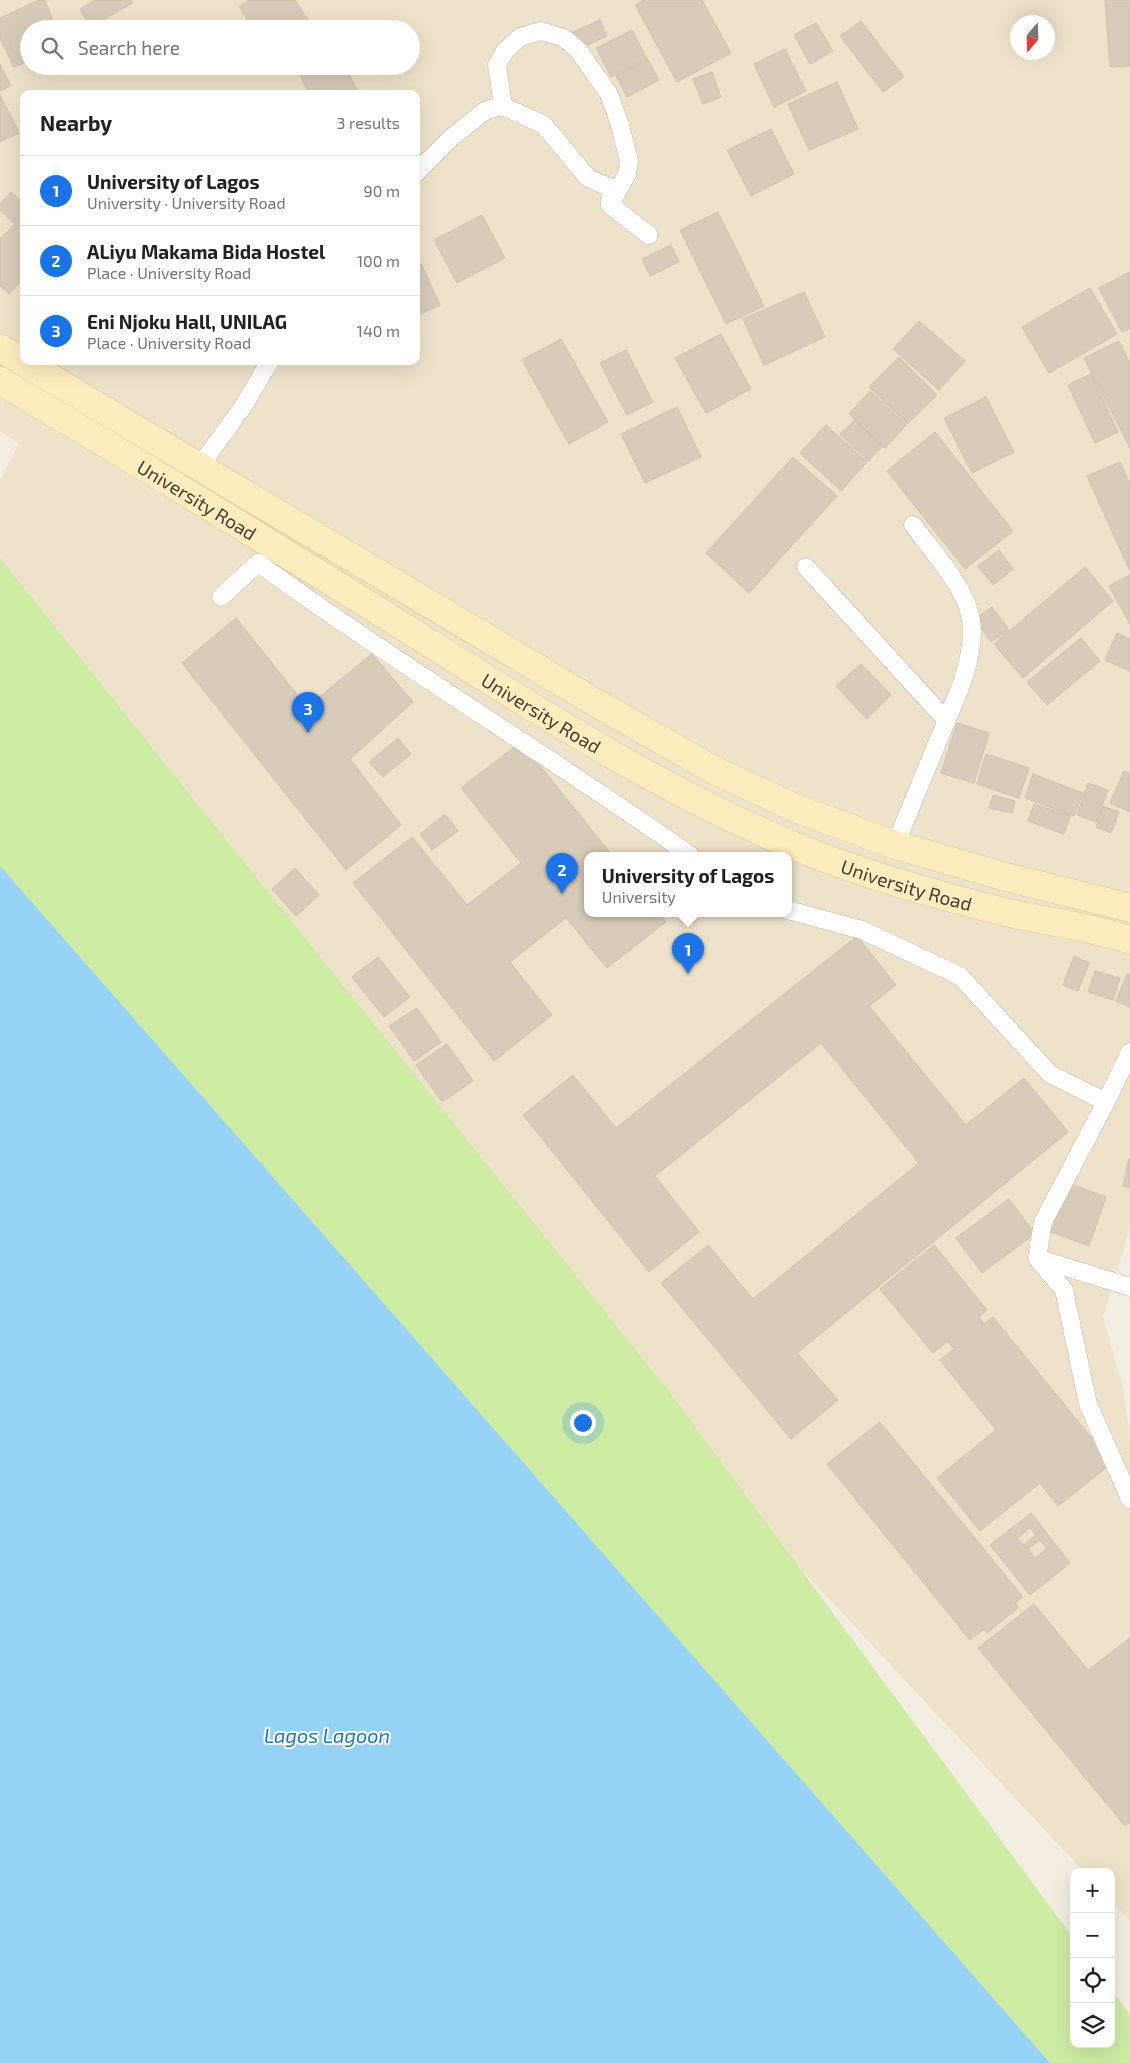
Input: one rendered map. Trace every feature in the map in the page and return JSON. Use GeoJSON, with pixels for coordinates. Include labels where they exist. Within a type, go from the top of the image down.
{"type":"FeatureCollection","features":[{"type":"Feature","properties":{"kind":"main road","name":"University Road"},"geometry":{"type":"LineString","coordinates":[[0,348],[20,360]]}},
{"type":"Feature","properties":{"kind":"main road","name":"University Road"},"geometry":{"type":"LineString","coordinates":[[29,365],[587,698],[712,769],[795,808],[895,845],[1006,877],[1130,908]]}},
{"type":"Feature","properties":{"kind":"main road","name":"University Road"},"geometry":{"type":"LineString","coordinates":[[0,381],[294,558],[570,731],[656,779],[804,850],[874,875],[994,910],[1130,940]]}},
{"type":"Feature","properties":{"kind":"lane"},"geometry":{"type":"LineString","coordinates":[[503,106],[497,65],[505,51],[520,37],[541,31],[564,38],[578,50],[608,94],[620,125],[629,161],[627,174],[610,205]]}},
{"type":"Feature","properties":{"kind":"lane"},"geometry":{"type":"LineString","coordinates":[[420,169],[451,138],[486,110],[503,106],[544,125],[588,178],[611,188],[610,205]]}},
{"type":"Feature","properties":{"kind":"lane"},"geometry":{"type":"LineString","coordinates":[[610,205],[649,235]]}},
{"type":"Feature","properties":{"kind":"lane"},"geometry":{"type":"LineString","coordinates":[[200,466],[244,405],[268,365]]}},
{"type":"Feature","properties":{"kind":"lane"},"geometry":{"type":"LineString","coordinates":[[895,845],[962,683],[969,659],[972,635],[969,610],[956,584],[913,525]]}},
{"type":"Feature","properties":{"kind":"lane"},"geometry":{"type":"LineString","coordinates":[[221,597],[258,563],[311,601],[686,852]]}},
{"type":"Feature","properties":{"kind":"lane"},"geometry":{"type":"LineString","coordinates":[[806,567],[946,721]]}},
{"type":"Feature","properties":{"kind":"lane"},"geometry":{"type":"LineString","coordinates":[[792,911],[862,930],[960,976],[1050,1074],[1106,1102]]}},
{"type":"Feature","properties":{"kind":"lane"},"geometry":{"type":"LineString","coordinates":[[1130,1052],[1043,1222],[1037,1258],[1064,1290],[1088,1404],[1130,1499]]}},
{"type":"Feature","properties":{"kind":"lane"},"geometry":{"type":"LineString","coordinates":[[1037,1258],[1130,1287]]}},
{"type":"Feature","properties":{"kind":"shaded area"},"geometry":{"type":"Polygon","coordinates":[[[0,0],[1130,0],[1130,1229],[1103,1317],[1122,1383],[1130,1434],[1130,1921],[1115,1905],[1115,1868],[1080,1868],[7,718],[0,703],[0,480],[19,444],[0,431],[0,0]]]}},
{"type":"Feature","properties":{"kind":"green space","name":"Lagos Lagoon"},"geometry":{"type":"Polygon","coordinates":[[[0,558],[668,1390],[1070,1934],[1070,2048],[1115,2048],[1115,1994],[1130,2015],[1130,2063],[0,2063],[0,558]]]}},
{"type":"Feature","properties":{"kind":"water","name":"Lagos Lagoon"},"geometry":{"type":"Polygon","coordinates":[[[0,866],[1050,2063],[0,2063],[0,866]]]}},
{"type":"Feature","properties":{"kind":"building"},"geometry":{"type":"Polygon","coordinates":[[[39,0],[45,0],[53,20],[20,20],[20,65],[14,67],[0,39],[0,18],[39,0]]]}},
{"type":"Feature","properties":{"kind":"building"},"geometry":{"type":"Polygon","coordinates":[[[95,0],[131,0],[133,3],[103,20],[86,20],[80,9],[95,0]]]}},
{"type":"Feature","properties":{"kind":"building"},"geometry":{"type":"Polygon","coordinates":[[[249,0],[295,0],[308,20],[248,20],[239,6],[249,0]]]}},
{"type":"Feature","properties":{"kind":"building"},"geometry":{"type":"Polygon","coordinates":[[[644,0],[702,0],[731,53],[677,82],[635,5],[644,0]]]}},
{"type":"Feature","properties":{"kind":"building"},"geometry":{"type":"Polygon","coordinates":[[[1105,0],[1130,0],[1130,66],[1110,67],[1105,0]]]}},
{"type":"Feature","properties":{"kind":"building"},"geometry":{"type":"Polygon","coordinates":[[[600,20],[607,36],[579,49],[571,33],[600,20]]]}},
{"type":"Feature","properties":{"kind":"building"},"geometry":{"type":"Polygon","coordinates":[[[861,21],[904,77],[883,92],[840,36],[861,21]]]}},
{"type":"Feature","properties":{"kind":"building"},"geometry":{"type":"Polygon","coordinates":[[[816,23],[833,51],[810,64],[794,35],[816,23]]]}},
{"type":"Feature","properties":{"kind":"building"},"geometry":{"type":"Polygon","coordinates":[[[632,30],[647,59],[611,77],[596,48],[632,30]]]}},
{"type":"Feature","properties":{"kind":"building"},"geometry":{"type":"Polygon","coordinates":[[[785,49],[806,91],[774,107],[754,64],[785,49]]]}},
{"type":"Feature","properties":{"kind":"building"},"geometry":{"type":"Polygon","coordinates":[[[648,60],[659,80],[627,97],[616,76],[648,60]]]}},
{"type":"Feature","properties":{"kind":"building"},"geometry":{"type":"Polygon","coordinates":[[[0,64],[11,86],[0,91],[0,64]]]}},
{"type":"Feature","properties":{"kind":"building"},"geometry":{"type":"Polygon","coordinates":[[[712,72],[721,97],[703,104],[693,79],[712,72]]]}},
{"type":"Feature","properties":{"kind":"building"},"geometry":{"type":"Polygon","coordinates":[[[300,75],[350,75],[357,90],[307,90],[300,75]]]}},
{"type":"Feature","properties":{"kind":"building"},"geometry":{"type":"Polygon","coordinates":[[[837,82],[858,129],[809,150],[788,104],[837,82]]]}},
{"type":"Feature","properties":{"kind":"building"},"geometry":{"type":"Polygon","coordinates":[[[0,95],[19,133],[0,142],[0,95]]]}},
{"type":"Feature","properties":{"kind":"building"},"geometry":{"type":"Polygon","coordinates":[[[771,129],[794,174],[751,196],[727,150],[771,129]]]}},
{"type":"Feature","properties":{"kind":"building"},"geometry":{"type":"Polygon","coordinates":[[[11,192],[20,200],[20,282],[9,294],[0,286],[0,239],[15,224],[0,210],[0,204],[11,192]]]}},
{"type":"Feature","properties":{"kind":"building"},"geometry":{"type":"Polygon","coordinates":[[[718,212],[764,306],[726,324],[680,230],[718,212]]]}},
{"type":"Feature","properties":{"kind":"building"},"geometry":{"type":"Polygon","coordinates":[[[482,215],[505,258],[457,283],[434,240],[482,215]]]}},
{"type":"Feature","properties":{"kind":"building"},"geometry":{"type":"Polygon","coordinates":[[[671,245],[679,262],[650,276],[642,259],[671,245]]]}},
{"type":"Feature","properties":{"kind":"building"},"geometry":{"type":"Polygon","coordinates":[[[420,265],[440,305],[420,314],[420,265]]]}},
{"type":"Feature","properties":{"kind":"building"},"geometry":{"type":"Polygon","coordinates":[[[1130,272],[1130,328],[1122,332],[1099,288],[1130,272]]]}},
{"type":"Feature","properties":{"kind":"building"},"geometry":{"type":"Polygon","coordinates":[[[1090,288],[1117,334],[1049,373],[1022,327],[1090,288]]]}},
{"type":"Feature","properties":{"kind":"building"},"geometry":{"type":"Polygon","coordinates":[[[804,292],[825,337],[764,365],[743,319],[804,292]]]}},
{"type":"Feature","properties":{"kind":"building"},"geometry":{"type":"Polygon","coordinates":[[[919,321],[965,361],[939,390],[893,349],[919,321]]]}},
{"type":"Feature","properties":{"kind":"building"},"geometry":{"type":"Polygon","coordinates":[[[721,334],[751,389],[706,413],[675,358],[721,334]]]}},
{"type":"Feature","properties":{"kind":"building"},"geometry":{"type":"Polygon","coordinates":[[[561,339],[608,422],[569,444],[522,360],[561,339]]]}},
{"type":"Feature","properties":{"kind":"building"},"geometry":{"type":"Polygon","coordinates":[[[1119,341],[1130,363],[1130,448],[1084,358],[1119,341]]]}},
{"type":"Feature","properties":{"kind":"building"},"geometry":{"type":"Polygon","coordinates":[[[626,350],[653,402],[627,415],[600,363],[626,350]]]}},
{"type":"Feature","properties":{"kind":"building"},"geometry":{"type":"Polygon","coordinates":[[[899,357],[937,395],[907,424],[869,387],[899,357]]]}},
{"type":"Feature","properties":{"kind":"building"},"geometry":{"type":"Polygon","coordinates":[[[1091,374],[1118,432],[1095,443],[1068,385],[1091,374]]]}},
{"type":"Feature","properties":{"kind":"building"},"geometry":{"type":"Polygon","coordinates":[[[870,391],[906,425],[885,448],[849,414],[870,391]]]}},
{"type":"Feature","properties":{"kind":"building"},"geometry":{"type":"Polygon","coordinates":[[[986,397],[1014,452],[972,473],[944,418],[986,397]]]}},
{"type":"Feature","properties":{"kind":"building"},"geometry":{"type":"Polygon","coordinates":[[[677,407],[701,457],[645,483],[621,434],[677,407]]]}},
{"type":"Feature","properties":{"kind":"building"},"geometry":{"type":"Polygon","coordinates":[[[855,420],[882,447],[868,461],[840,434],[855,420]]]}},
{"type":"Feature","properties":{"kind":"building"},"geometry":{"type":"Polygon","coordinates":[[[826,425],[867,462],[841,491],[800,453],[826,425]]]}},
{"type":"Feature","properties":{"kind":"building"},"geometry":{"type":"Polygon","coordinates":[[[935,432],[1013,531],[965,569],[887,471],[935,432]]]}},
{"type":"Feature","properties":{"kind":"building"},"geometry":{"type":"Polygon","coordinates":[[[793,457],[837,496],[749,593],[706,553],[793,457]]]}},
{"type":"Feature","properties":{"kind":"building"},"geometry":{"type":"Polygon","coordinates":[[[1120,462],[1130,484],[1130,571],[1087,476],[1120,462]]]}},
{"type":"Feature","properties":{"kind":"building"},"geometry":{"type":"Polygon","coordinates":[[[999,550],[1013,569],[993,585],[978,566],[999,550]]]}},
{"type":"Feature","properties":{"kind":"building"},"geometry":{"type":"Polygon","coordinates":[[[1085,567],[1113,601],[1023,678],[994,644],[1085,567]]]}},
{"type":"Feature","properties":{"kind":"building"},"geometry":{"type":"Polygon","coordinates":[[[1130,575],[1130,624],[1109,586],[1130,575]]]}},
{"type":"Feature","properties":{"kind":"building"},"geometry":{"type":"Polygon","coordinates":[[[992,607],[1009,630],[991,642],[975,619],[992,607]]]}},
{"type":"Feature","properties":{"kind":"building"},"geometry":{"type":"Polygon","coordinates":[[[236,618],[307,707],[372,654],[413,702],[350,759],[401,825],[346,870],[182,663],[236,618]]]}},
{"type":"Feature","properties":{"kind":"building"},"geometry":{"type":"Polygon","coordinates":[[[1117,633],[1130,639],[1130,671],[1105,660],[1117,633]]]}},
{"type":"Feature","properties":{"kind":"building"},"geometry":{"type":"Polygon","coordinates":[[[1081,638],[1100,661],[1047,705],[1027,682],[1081,638]]]}},
{"type":"Feature","properties":{"kind":"building"},"geometry":{"type":"Polygon","coordinates":[[[861,664],[891,695],[867,719],[836,686],[861,664]]]}},
{"type":"Feature","properties":{"kind":"building"},"geometry":{"type":"Polygon","coordinates":[[[957,723],[989,733],[974,783],[941,773],[957,723]]]}},
{"type":"Feature","properties":{"kind":"building"},"geometry":{"type":"Polygon","coordinates":[[[398,738],[411,754],[383,777],[369,762],[398,738]]]}},
{"type":"Feature","properties":{"kind":"building"},"geometry":{"type":"Polygon","coordinates":[[[521,742],[610,852],[584,852],[584,917],[662,917],[666,922],[607,968],[566,918],[510,962],[552,1015],[494,1061],[353,883],[412,837],[467,905],[521,863],[461,788],[521,742]]]}},
{"type":"Feature","properties":{"kind":"building"},"geometry":{"type":"Polygon","coordinates":[[[986,754],[1029,768],[1019,798],[977,784],[986,754]]]}},
{"type":"Feature","properties":{"kind":"building"},"geometry":{"type":"Polygon","coordinates":[[[1124,771],[1130,774],[1130,812],[1110,803],[1124,771]]]}},
{"type":"Feature","properties":{"kind":"building"},"geometry":{"type":"Polygon","coordinates":[[[1033,774],[1083,793],[1074,816],[1025,798],[1033,774]]]}},
{"type":"Feature","properties":{"kind":"building"},"geometry":{"type":"Polygon","coordinates":[[[1088,783],[1108,790],[1096,822],[1077,815],[1088,783]]]}},
{"type":"Feature","properties":{"kind":"building"},"geometry":{"type":"Polygon","coordinates":[[[993,795],[1015,801],[1012,813],[989,808],[993,795]]]}},
{"type":"Feature","properties":{"kind":"building"},"geometry":{"type":"Polygon","coordinates":[[[1034,804],[1070,816],[1064,834],[1028,821],[1034,804]]]}},
{"type":"Feature","properties":{"kind":"building"},"geometry":{"type":"Polygon","coordinates":[[[1103,806],[1119,812],[1111,833],[1096,827],[1103,806]]]}},
{"type":"Feature","properties":{"kind":"building"},"geometry":{"type":"Polygon","coordinates":[[[445,814],[458,831],[432,850],[420,834],[445,814]]]}},
{"type":"Feature","properties":{"kind":"building"},"geometry":{"type":"Polygon","coordinates":[[[295,868],[319,895],[296,916],[272,889],[295,868]]]}},
{"type":"Feature","properties":{"kind":"building"},"geometry":{"type":"Polygon","coordinates":[[[857,936],[896,985],[869,1006],[966,1125],[1024,1078],[1068,1132],[797,1353],[838,1400],[791,1439],[661,1283],[708,1245],[753,1299],[919,1163],[821,1043],[655,1176],[699,1232],[649,1272],[523,1115],[573,1075],[616,1128],[857,936]]]}},
{"type":"Feature","properties":{"kind":"building"},"geometry":{"type":"Polygon","coordinates":[[[1074,956],[1089,963],[1078,991],[1063,985],[1074,956]]]}},
{"type":"Feature","properties":{"kind":"building"},"geometry":{"type":"Polygon","coordinates":[[[378,957],[410,997],[384,1017],[352,977],[378,957]]]}},
{"type":"Feature","properties":{"kind":"building"},"geometry":{"type":"Polygon","coordinates":[[[1095,971],[1120,978],[1113,1000],[1088,992],[1095,971]]]}},
{"type":"Feature","properties":{"kind":"building"},"geometry":{"type":"Polygon","coordinates":[[[1127,974],[1130,975],[1130,1007],[1116,1001],[1127,974]]]}},
{"type":"Feature","properties":{"kind":"building"},"geometry":{"type":"Polygon","coordinates":[[[417,1008],[441,1042],[414,1061],[389,1026],[417,1008]]]}},
{"type":"Feature","properties":{"kind":"building"},"geometry":{"type":"Polygon","coordinates":[[[447,1044],[473,1081],[442,1102],[416,1065],[447,1044]]]}},
{"type":"Feature","properties":{"kind":"building"},"geometry":{"type":"Polygon","coordinates":[[[1130,1159],[1130,1188],[1123,1186],[1130,1159]]]}},
{"type":"Feature","properties":{"kind":"building"},"geometry":{"type":"Polygon","coordinates":[[[1068,1183],[1106,1197],[1089,1246],[1051,1232],[1068,1183]]]}},
{"type":"Feature","properties":{"kind":"building"},"geometry":{"type":"Polygon","coordinates":[[[1009,1199],[1035,1234],[982,1273],[956,1238],[1009,1199]]]}},
{"type":"Feature","properties":{"kind":"building"},"geometry":{"type":"Polygon","coordinates":[[[934,1245],[987,1310],[979,1317],[984,1324],[993,1317],[1112,1463],[1058,1506],[1040,1483],[980,1531],[937,1478],[996,1430],[940,1360],[954,1349],[948,1341],[933,1353],[880,1289],[934,1245]]]}},
{"type":"Feature","properties":{"kind":"building"},"geometry":{"type":"Polygon","coordinates":[[[880,1422],[1023,1597],[1015,1603],[1019,1607],[987,1633],[984,1629],[970,1640],[827,1464],[880,1422]]]}},
{"type":"Feature","properties":{"kind":"building"},"geometry":{"type":"Polygon","coordinates":[[[1031,1513],[1070,1563],[1030,1595],[990,1545],[1031,1513]],[[1030,1528],[1017,1538],[1024,1545],[1036,1535],[1030,1528]],[[1040,1540],[1028,1549],[1035,1558],[1047,1548],[1040,1540]]]}},
{"type":"Feature","properties":{"kind":"building"},"geometry":{"type":"Polygon","coordinates":[[[1034,1604],[1088,1670],[1130,1638],[1130,1822],[1125,1826],[978,1648],[1034,1604]]]}},
{"type":"Feature","properties":{"kind":"place","name":"Eni Njoku Hall, UNILAG"},"geometry":{"type":"Point","coordinates":[308,733]}},
{"type":"Feature","properties":{"kind":"place","name":"ALiyu Makama Bida Hostel"},"geometry":{"type":"Point","coordinates":[562,894]}},
{"type":"Feature","properties":{"kind":"place","name":"University of Lagos"},"geometry":{"type":"Point","coordinates":[688,974]}}]}
